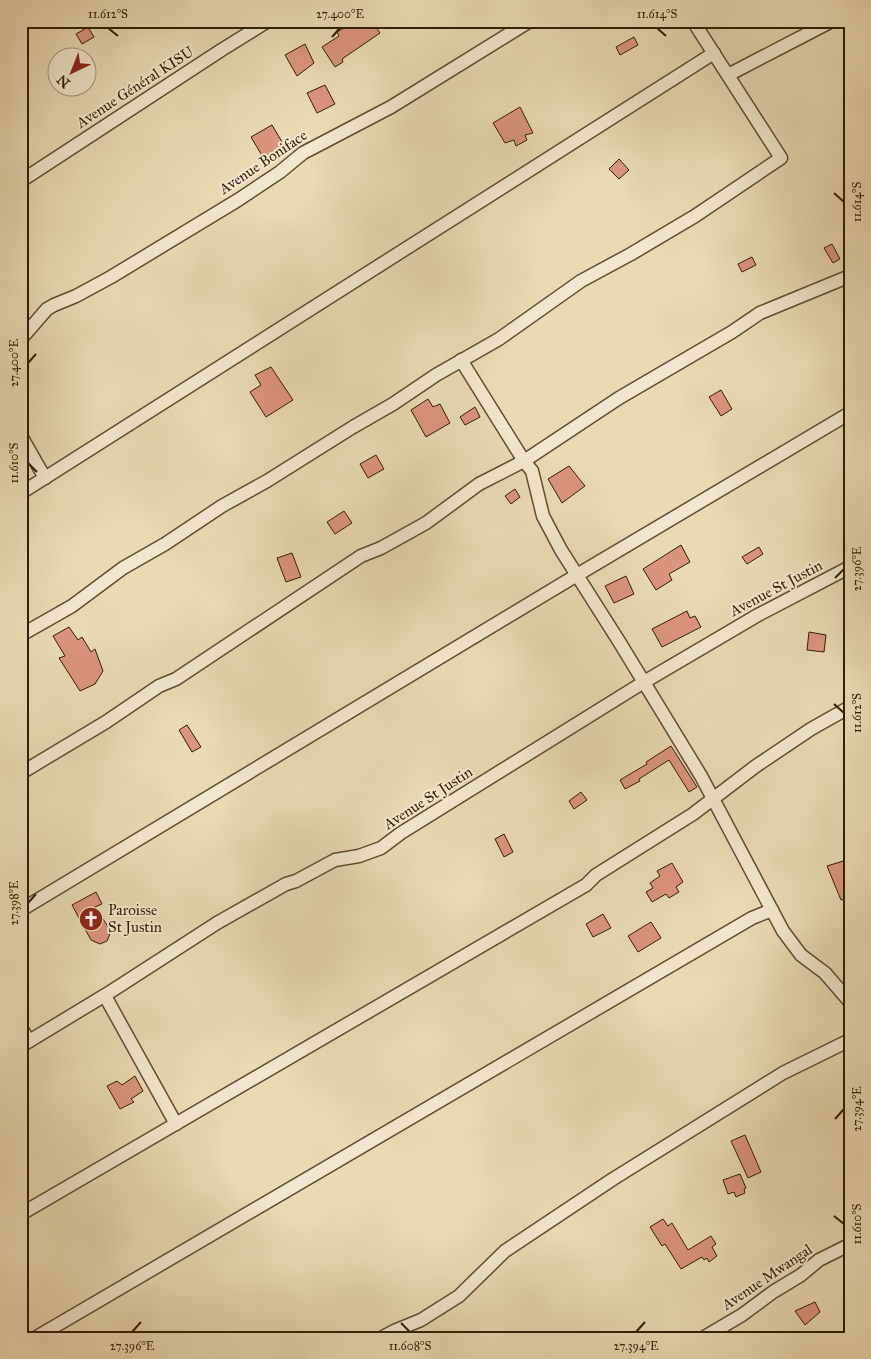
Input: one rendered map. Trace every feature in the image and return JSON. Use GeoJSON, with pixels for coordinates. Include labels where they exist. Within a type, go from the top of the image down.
{"type":"FeatureCollection","features":[{"type":"Feature","properties":{"kind":"street","name":"Avenue Général KISU"},"geometry":{"type":"LineString","coordinates":[[21,181],[268,21]]}},
{"type":"Feature","properties":{"kind":"street","name":"Avenue Boniface"},"geometry":{"type":"LineString","coordinates":[[21,339],[47,309],[111,277],[238,200],[280,172],[303,153],[391,107],[530,21]]}},
{"type":"Feature","properties":{"kind":"street"},"geometry":{"type":"LineString","coordinates":[[21,635],[72,606],[96,590],[122,568],[165,544],[222,506],[275,476],[514,328],[581,282],[695,216],[781,158],[693,21]]}},
{"type":"Feature","properties":{"kind":"street"},"geometry":{"type":"LineString","coordinates":[[728,75],[832,21]]}},
{"type":"Feature","properties":{"kind":"street"},"geometry":{"type":"LineString","coordinates":[[21,492],[714,54]]}},
{"type":"Feature","properties":{"kind":"street"},"geometry":{"type":"LineString","coordinates":[[21,773],[106,722],[158,686],[176,679],[360,556],[381,548],[426,523],[478,484],[524,462],[619,398],[732,332],[760,313],[850,276]]}},
{"type":"Feature","properties":{"kind":"street"},"geometry":{"type":"LineString","coordinates":[[461,360],[524,462],[532,471],[543,516],[561,550],[701,776],[783,931],[801,955],[825,974],[850,1002]]}},
{"type":"Feature","properties":{"kind":"street"},"geometry":{"type":"LineString","coordinates":[[21,910],[576,575],[850,413]]}},
{"type":"Feature","properties":{"kind":"street"},"geometry":{"type":"LineString","coordinates":[[21,436],[45,478]]}},
{"type":"Feature","properties":{"kind":"street","name":"Avenue St Justin"},"geometry":{"type":"LineString","coordinates":[[25,1044],[105,996],[217,922],[286,884],[296,881],[335,860],[359,856],[381,848],[401,833],[644,682],[758,616],[850,567]]}},
{"type":"Feature","properties":{"kind":"street"},"geometry":{"type":"LineString","coordinates":[[21,1214],[586,885],[596,875],[693,814],[756,766],[812,729],[850,708]]}},
{"type":"Feature","properties":{"kind":"street"},"geometry":{"type":"LineString","coordinates":[[35,1338],[752,918],[772,910]]}},
{"type":"Feature","properties":{"kind":"street"},"geometry":{"type":"LineString","coordinates":[[105,996],[176,1124]]}},
{"type":"Feature","properties":{"kind":"street"},"geometry":{"type":"LineString","coordinates":[[21,1028],[25,1044]]}},
{"type":"Feature","properties":{"kind":"street"},"geometry":{"type":"LineString","coordinates":[[381,1338],[397,1334],[459,1296],[505,1251],[613,1178],[783,1073],[850,1040]]}},
{"type":"Feature","properties":{"kind":"street","name":"Avenue Mwangal"},"geometry":{"type":"LineString","coordinates":[[703,1338],[742,1315],[773,1292],[801,1275],[819,1260],[850,1243]]}},
{"type":"Feature","properties":{"kind":"building"},"geometry":{"type":"Polygon","coordinates":[[[344,21],[372,21],[380,33],[342,59],[343,62],[335,67],[322,47],[339,36],[337,32],[347,26],[344,21]]]}},
{"type":"Feature","properties":{"kind":"building"},"geometry":{"type":"Polygon","coordinates":[[[88,27],[94,37],[82,44],[76,34],[88,27]]]}},
{"type":"Feature","properties":{"kind":"building"},"geometry":{"type":"Polygon","coordinates":[[[634,37],[638,45],[620,55],[616,47],[634,37]]]}},
{"type":"Feature","properties":{"kind":"building"},"geometry":{"type":"Polygon","coordinates":[[[305,44],[314,63],[297,76],[285,55],[305,44]]]}},
{"type":"Feature","properties":{"kind":"building"},"geometry":{"type":"Polygon","coordinates":[[[325,85],[335,104],[317,113],[307,93],[325,85]]]}},
{"type":"Feature","properties":{"kind":"building"},"geometry":{"type":"Polygon","coordinates":[[[520,107],[533,133],[525,135],[527,140],[516,146],[514,140],[505,143],[493,123],[520,107]]]}},
{"type":"Feature","properties":{"kind":"building"},"geometry":{"type":"Polygon","coordinates":[[[272,125],[285,147],[274,153],[277,158],[267,164],[251,137],[272,125]]]}},
{"type":"Feature","properties":{"kind":"building"},"geometry":{"type":"Polygon","coordinates":[[[619,159],[629,170],[619,179],[609,169],[619,159]]]}},
{"type":"Feature","properties":{"kind":"building"},"geometry":{"type":"Polygon","coordinates":[[[832,244],[840,259],[833,263],[824,248],[832,244]]]}},
{"type":"Feature","properties":{"kind":"building"},"geometry":{"type":"Polygon","coordinates":[[[752,257],[756,265],[742,272],[738,264],[752,257]]]}},
{"type":"Feature","properties":{"kind":"building"},"geometry":{"type":"Polygon","coordinates":[[[271,367],[293,400],[266,417],[250,392],[261,385],[255,375],[271,367]]]}},
{"type":"Feature","properties":{"kind":"building"},"geometry":{"type":"Polygon","coordinates":[[[721,390],[732,409],[721,416],[709,397],[721,390]]]}},
{"type":"Feature","properties":{"kind":"building"},"geometry":{"type":"Polygon","coordinates":[[[428,399],[433,407],[440,404],[450,423],[426,437],[411,410],[428,399]]]}},
{"type":"Feature","properties":{"kind":"building"},"geometry":{"type":"Polygon","coordinates":[[[475,407],[480,417],[465,425],[460,417],[475,407]]]}},
{"type":"Feature","properties":{"kind":"building"},"geometry":{"type":"Polygon","coordinates":[[[376,455],[384,469],[368,478],[360,464],[376,455]]]}},
{"type":"Feature","properties":{"kind":"building"},"geometry":{"type":"Polygon","coordinates":[[[569,466],[585,486],[562,503],[548,479],[569,466]]]}},
{"type":"Feature","properties":{"kind":"building"},"geometry":{"type":"Polygon","coordinates":[[[515,489],[520,497],[511,504],[505,496],[515,489]]]}},
{"type":"Feature","properties":{"kind":"building"},"geometry":{"type":"Polygon","coordinates":[[[344,511],[352,523],[335,534],[327,522],[344,511]]]}},
{"type":"Feature","properties":{"kind":"building"},"geometry":{"type":"Polygon","coordinates":[[[681,545],[690,562],[669,574],[672,580],[656,590],[643,569],[681,545]]]}},
{"type":"Feature","properties":{"kind":"building"},"geometry":{"type":"Polygon","coordinates":[[[759,547],[763,554],[747,564],[742,557],[759,547]]]}},
{"type":"Feature","properties":{"kind":"building"},"geometry":{"type":"Polygon","coordinates":[[[292,553],[301,577],[286,582],[277,558],[292,553]]]}},
{"type":"Feature","properties":{"kind":"building"},"geometry":{"type":"Polygon","coordinates":[[[626,576],[634,594],[614,603],[605,586],[626,576]]]}},
{"type":"Feature","properties":{"kind":"building"},"geometry":{"type":"Polygon","coordinates":[[[687,611],[690,618],[695,616],[701,627],[662,647],[652,629],[687,611]]]}},
{"type":"Feature","properties":{"kind":"building"},"geometry":{"type":"Polygon","coordinates":[[[69,627],[78,640],[82,637],[91,652],[95,649],[103,671],[95,684],[80,691],[59,658],[65,656],[53,636],[69,627]]]}},
{"type":"Feature","properties":{"kind":"building"},"geometry":{"type":"Polygon","coordinates":[[[809,632],[826,635],[824,652],[807,650],[809,632]]]}},
{"type":"Feature","properties":{"kind":"building"},"geometry":{"type":"Polygon","coordinates":[[[187,725],[201,747],[192,752],[179,730],[187,725]]]}},
{"type":"Feature","properties":{"kind":"building"},"geometry":{"type":"Polygon","coordinates":[[[671,746],[697,787],[689,792],[669,760],[639,779],[640,781],[625,789],[620,780],[647,764],[646,762],[671,746]]]}},
{"type":"Feature","properties":{"kind":"building"},"geometry":{"type":"Polygon","coordinates":[[[581,792],[587,800],[574,809],[569,801],[581,792]]]}},
{"type":"Feature","properties":{"kind":"building"},"geometry":{"type":"Polygon","coordinates":[[[504,834],[513,852],[504,857],[495,839],[504,834]]]}},
{"type":"Feature","properties":{"kind":"building"},"geometry":{"type":"Polygon","coordinates":[[[850,859],[850,898],[841,900],[827,866],[850,859]]]}},
{"type":"Feature","properties":{"kind":"building"},"geometry":{"type":"Polygon","coordinates":[[[672,863],[683,882],[676,887],[679,892],[669,898],[666,894],[652,902],[646,892],[653,888],[650,883],[660,876],[657,871],[672,863]]]}},
{"type":"Feature","properties":{"kind":"building","name":"Paroisse St Justin"},"geometry":{"type":"Polygon","coordinates":[[[96,892],[102,904],[95,907],[111,931],[107,941],[100,944],[91,940],[72,905],[96,892]]]}},
{"type":"Feature","properties":{"kind":"building"},"geometry":{"type":"Polygon","coordinates":[[[603,914],[611,928],[593,937],[586,924],[603,914]]]}},
{"type":"Feature","properties":{"kind":"building"},"geometry":{"type":"Polygon","coordinates":[[[651,922],[661,938],[638,952],[628,936],[651,922]]]}},
{"type":"Feature","properties":{"kind":"building"},"geometry":{"type":"Polygon","coordinates":[[[135,1076],[143,1091],[131,1099],[134,1102],[120,1109],[107,1086],[117,1081],[122,1085],[135,1076]]]}},
{"type":"Feature","properties":{"kind":"building"},"geometry":{"type":"Polygon","coordinates":[[[745,1135],[761,1172],[748,1178],[731,1141],[745,1135]]]}},
{"type":"Feature","properties":{"kind":"building"},"geometry":{"type":"Polygon","coordinates":[[[740,1174],[746,1188],[744,1189],[745,1193],[736,1197],[734,1192],[728,1194],[723,1180],[740,1174]]]}},
{"type":"Feature","properties":{"kind":"building"},"geometry":{"type":"Polygon","coordinates":[[[663,1219],[668,1226],[672,1223],[688,1250],[711,1236],[716,1244],[712,1247],[717,1256],[709,1262],[707,1258],[704,1260],[702,1257],[681,1269],[665,1244],[662,1246],[650,1227],[663,1219]]]}},
{"type":"Feature","properties":{"kind":"building"},"geometry":{"type":"Polygon","coordinates":[[[815,1302],[820,1312],[805,1325],[795,1311],[815,1302]]]}},
{"type":"Feature","properties":{"kind":"place","name":"Paroisse St Justin"},"geometry":{"type":"Point","coordinates":[91,919]}}]}
